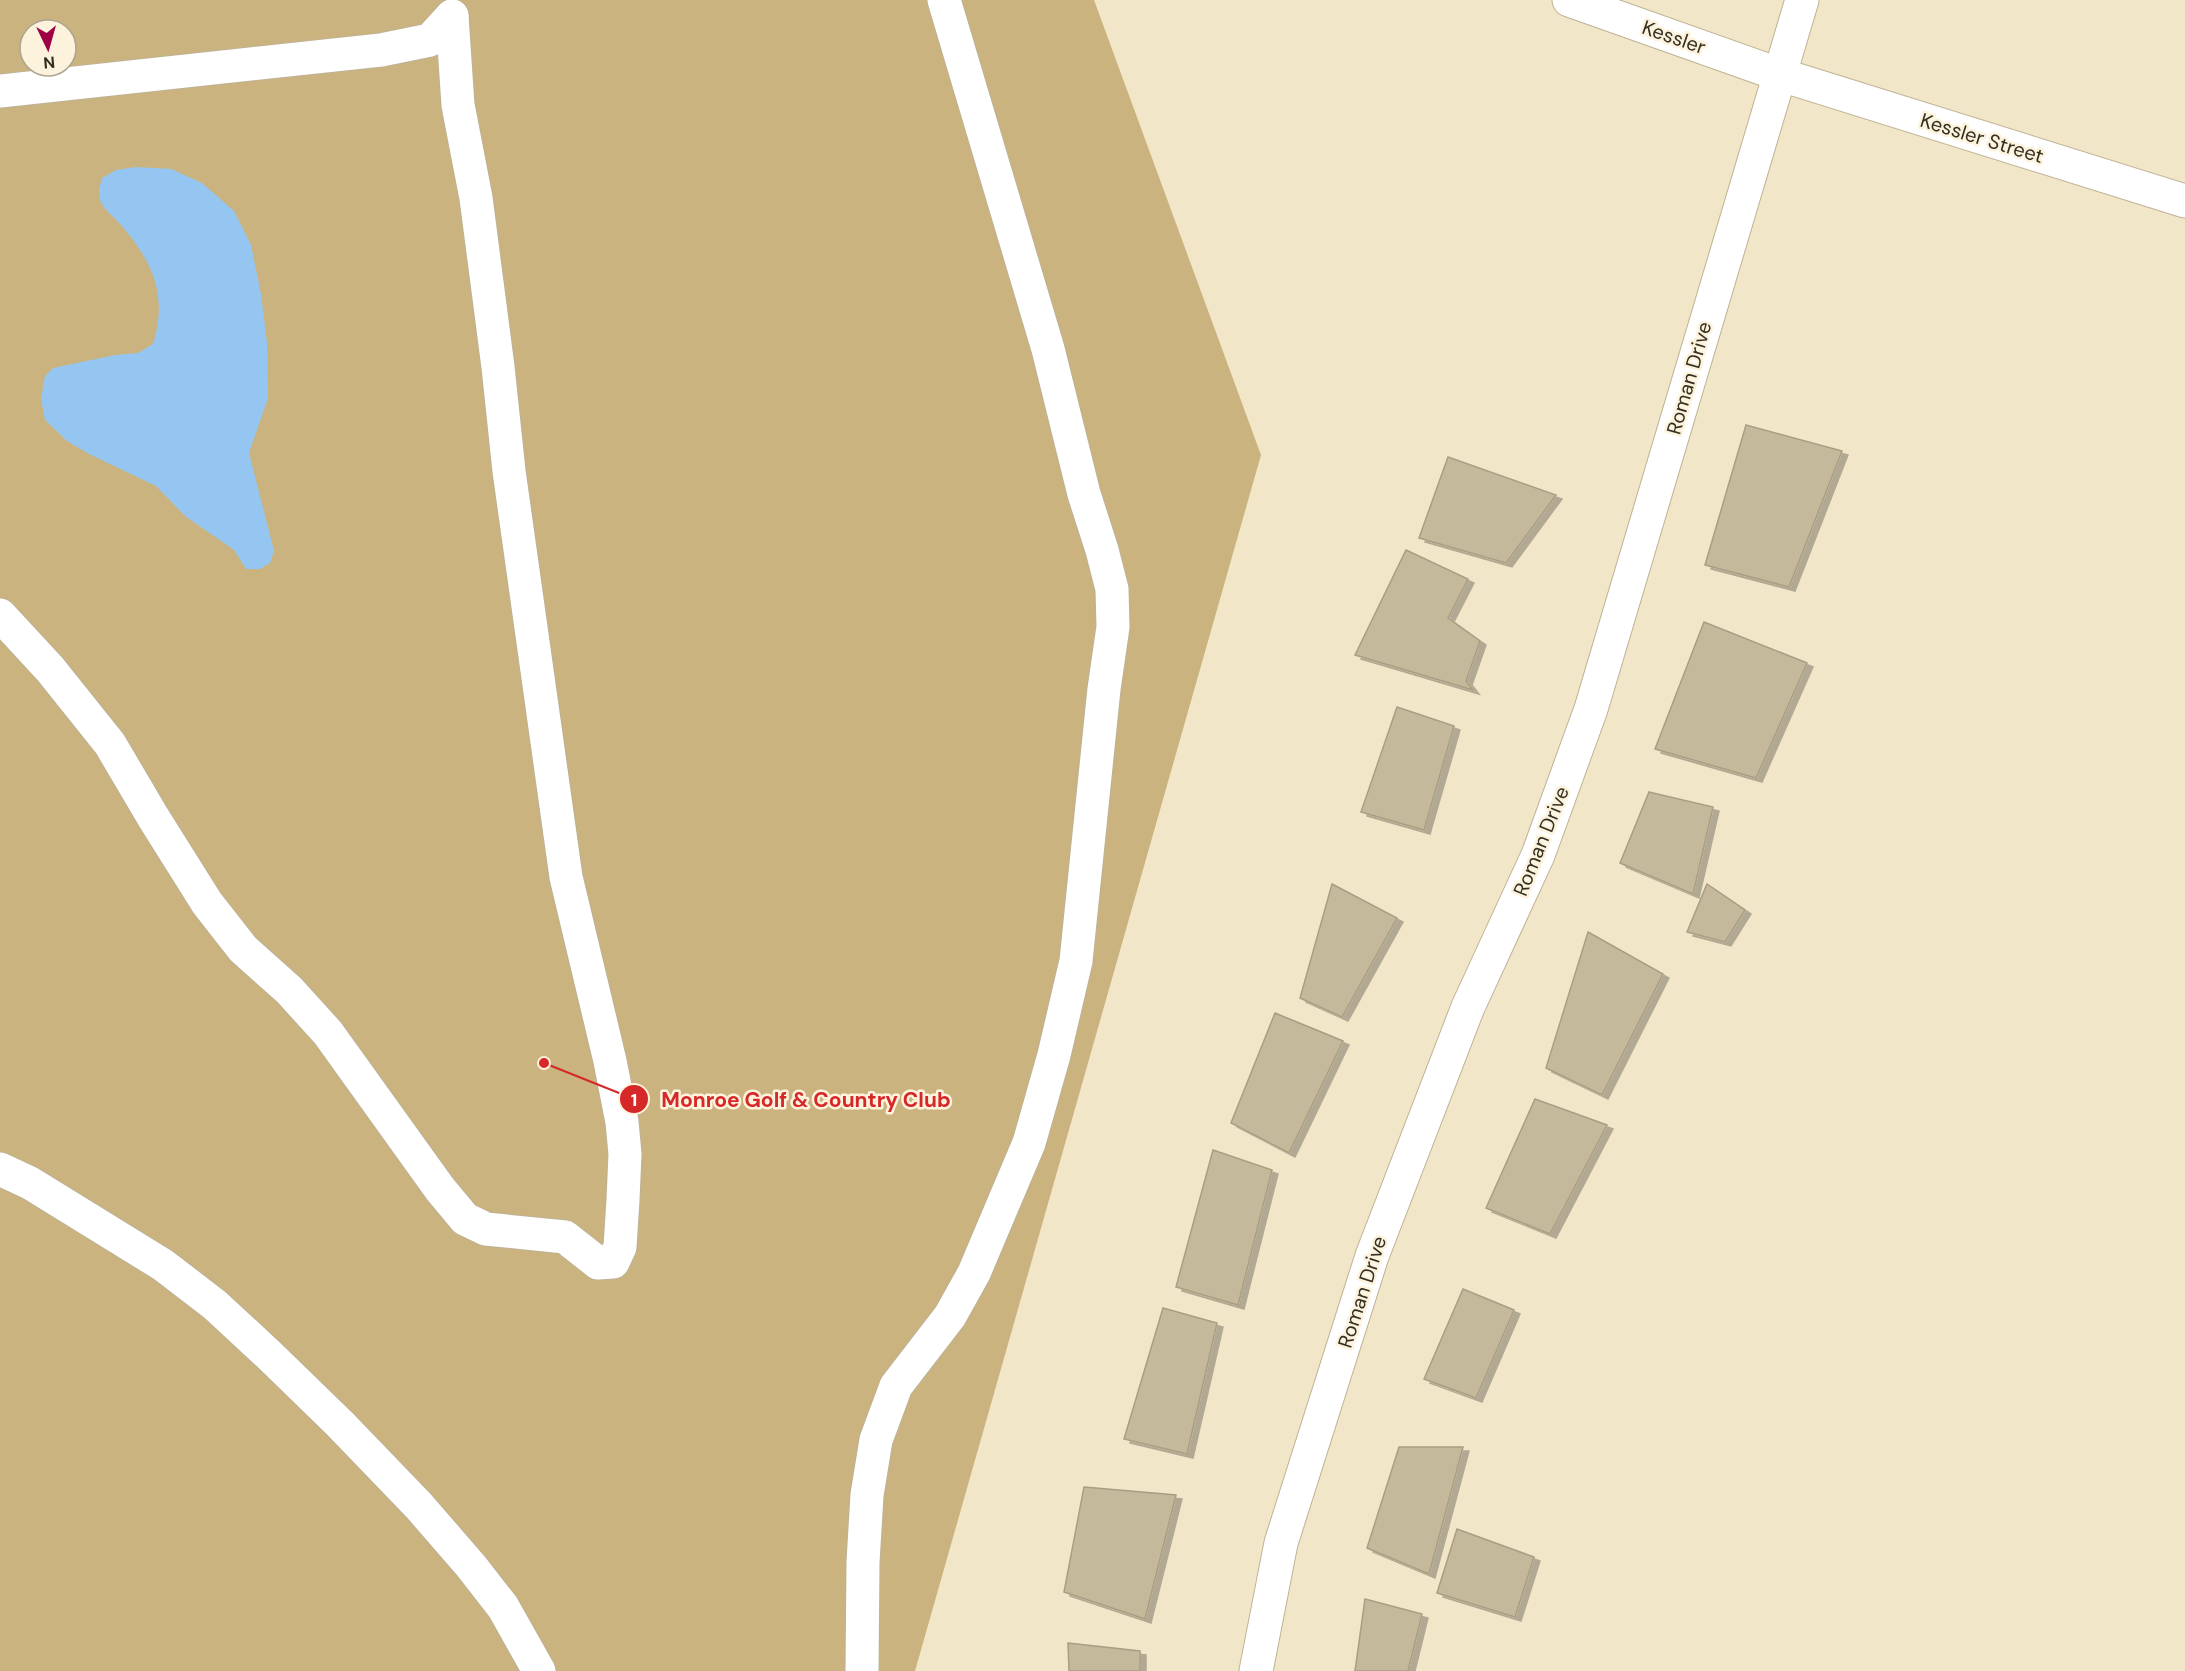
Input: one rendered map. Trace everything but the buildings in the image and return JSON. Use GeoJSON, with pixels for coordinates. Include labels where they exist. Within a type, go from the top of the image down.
{"type":"FeatureCollection","features":[{"type":"Feature","properties":{"kind":"street"},"geometry":{"type":"LineString","coordinates":[[862,1671],[863,1562],[867,1495],[876,1440],[896,1386],[950,1316],[974,1273],[1029,1143],[1054,1055],[1076,961],[1104,689],[1113,627],[1112,589],[1084,494],[1048,349],[944,0]]}},
{"type":"Feature","properties":{"kind":"street","name":"Kessler"},"geometry":{"type":"LineString","coordinates":[[1569,0],[1778,74]]}},
{"type":"Feature","properties":{"kind":"street","name":"Roman Drive"},"geometry":{"type":"LineString","coordinates":[[1256,1671],[1281,1543],[1372,1256],[1468,1007],[1538,855],[1591,709],[1778,74],[1802,0]]}},
{"type":"Feature","properties":{"kind":"street"},"geometry":{"type":"LineString","coordinates":[[0,91],[381,50],[430,40],[452,16],[458,105],[476,198],[498,367],[510,483],[566,877],[610,1061],[622,1122],[625,1154],[620,1247],[613,1262],[598,1263],[565,1237],[486,1229],[465,1219],[440,1189],[328,1033],[289,990],[243,949],[214,912],[153,817],[110,744],[50,669],[0,615]]}},
{"type":"Feature","properties":{"kind":"street","name":"Kessler Street"},"geometry":{"type":"LineString","coordinates":[[1778,74],[2185,201]]}},
{"type":"Feature","properties":{"kind":"street"},"geometry":{"type":"LineString","coordinates":[[0,1169],[30,1183],[163,1265],[214,1305],[268,1354],[419,1506],[471,1566],[503,1607],[539,1671]]}},
{"type":"Feature","properties":{"kind":"shaded area"},"geometry":{"type":"Polygon","coordinates":[[[0,0],[1094,0],[1261,455],[915,1671],[0,1671],[0,0]]]}},
{"type":"Feature","properties":{"kind":"water"},"geometry":{"type":"Polygon","coordinates":[[[136,167],[171,169],[202,183],[234,211],[251,245],[261,294],[267,343],[268,398],[249,453],[274,551],[270,563],[260,569],[246,569],[234,550],[185,516],[156,486],[67,441],[45,420],[41,399],[45,376],[53,368],[115,355],[138,353],[153,344],[159,310],[155,280],[142,252],[105,208],[100,201],[99,194],[102,178],[116,170],[136,167]]]}},
{"type":"Feature","properties":{"kind":"place","name":"Monroe Golf & Country Club"},"geometry":{"type":"Point","coordinates":[544,1063]}}]}
